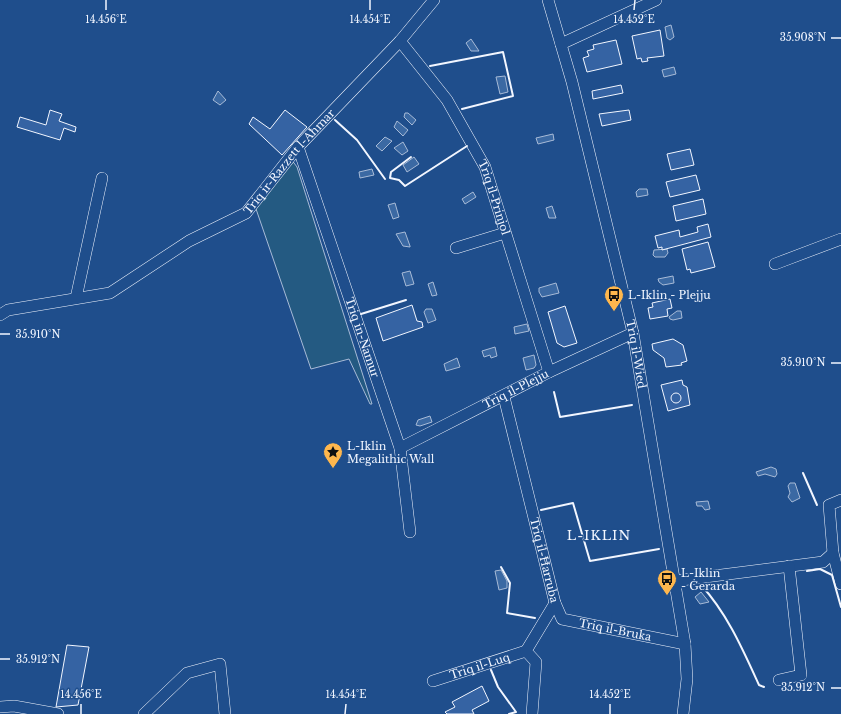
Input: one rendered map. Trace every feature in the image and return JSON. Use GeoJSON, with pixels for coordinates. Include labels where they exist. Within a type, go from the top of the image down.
{"type":"FeatureCollection","features":[{"type":"Feature","properties":{"kind":"street","name":"Triq ir-Razzett l-Aħmar"},"geometry":{"type":"LineString","coordinates":[[0,315],[8,310],[110,292],[189,241],[246,213],[298,147],[400,41],[434,0]]}},
{"type":"Feature","properties":{"kind":"street","name":"Triq il-Wied"},"geometry":{"type":"LineString","coordinates":[[548,0],[561,44],[633,333],[685,644],[687,678],[683,714]]}},
{"type":"Feature","properties":{"kind":"street"},"geometry":{"type":"LineString","coordinates":[[561,44],[656,0]]}},
{"type":"Feature","properties":{"kind":"street","name":"Triq il-Prinjol"},"geometry":{"type":"LineString","coordinates":[[400,41],[447,100],[484,167],[549,372]]}},
{"type":"Feature","properties":{"kind":"street","name":"Triq in-Namur"},"geometry":{"type":"LineString","coordinates":[[298,147],[400,448],[410,532]]}},
{"type":"Feature","properties":{"kind":"street"},"geometry":{"type":"LineString","coordinates":[[76,298],[102,178]]}},
{"type":"Feature","properties":{"kind":"street"},"geometry":{"type":"LineString","coordinates":[[456,248],[505,233]]}},
{"type":"Feature","properties":{"kind":"street"},"geometry":{"type":"LineString","coordinates":[[775,264],[841,239]]}},
{"type":"Feature","properties":{"kind":"street","name":"Triq il-Plejju"},"geometry":{"type":"LineString","coordinates":[[400,448],[504,397],[549,372],[633,333]]}},
{"type":"Feature","properties":{"kind":"street","name":"Triq il-Ħarruba"},"geometry":{"type":"LineString","coordinates":[[504,397],[555,603],[526,651]]}},
{"type":"Feature","properties":{"kind":"street"},"geometry":{"type":"LineString","coordinates":[[841,500],[829,505],[833,553],[841,584]]}},
{"type":"Feature","properties":{"kind":"street"},"geometry":{"type":"LineString","coordinates":[[674,581],[823,562],[833,553]]}},
{"type":"Feature","properties":{"kind":"street"},"geometry":{"type":"LineString","coordinates":[[779,680],[801,675],[789,566]]}},
{"type":"Feature","properties":{"kind":"street","name":"Triq il-Bruka"},"geometry":{"type":"LineString","coordinates":[[555,603],[562,619],[685,644]]}},
{"type":"Feature","properties":{"kind":"street"},"geometry":{"type":"LineString","coordinates":[[526,651],[536,662],[532,714]]}},
{"type":"Feature","properties":{"kind":"street","name":"Triq il-Luq"},"geometry":{"type":"LineString","coordinates":[[433,681],[526,651]]}},
{"type":"Feature","properties":{"kind":"street"},"geometry":{"type":"LineString","coordinates":[[144,714],[187,673],[220,664],[225,714]]}},
{"type":"Feature","properties":{"kind":"street"},"geometry":{"type":"LineString","coordinates":[[0,707],[14,706],[58,714]]}},
{"type":"Feature","properties":{"kind":"shaded area"},"geometry":{"type":"Polygon","coordinates":[[[671,25],[674,37],[670,40],[667,38],[665,27],[671,25]]]}},
{"type":"Feature","properties":{"kind":"shaded area"},"geometry":{"type":"Polygon","coordinates":[[[471,39],[479,51],[471,51],[466,43],[471,39]]]}},
{"type":"Feature","properties":{"kind":"shaded area"},"geometry":{"type":"Polygon","coordinates":[[[674,67],[676,74],[664,77],[662,70],[674,67]]]}},
{"type":"Feature","properties":{"kind":"shaded area"},"geometry":{"type":"Polygon","coordinates":[[[505,76],[508,92],[500,94],[496,77],[505,76]]]}},
{"type":"Feature","properties":{"kind":"shaded area"},"geometry":{"type":"Polygon","coordinates":[[[218,91],[226,100],[220,105],[213,100],[218,91]]]}},
{"type":"Feature","properties":{"kind":"shaded area"},"geometry":{"type":"Polygon","coordinates":[[[405,113],[408,113],[416,120],[412,125],[404,117],[405,113]]]}},
{"type":"Feature","properties":{"kind":"shaded area"},"geometry":{"type":"Polygon","coordinates":[[[397,121],[408,130],[403,136],[394,127],[397,121]]]}},
{"type":"Feature","properties":{"kind":"shaded area"},"geometry":{"type":"Polygon","coordinates":[[[553,134],[554,140],[538,144],[536,138],[553,134]]]}},
{"type":"Feature","properties":{"kind":"shaded area"},"geometry":{"type":"Polygon","coordinates":[[[385,137],[392,141],[382,151],[376,146],[385,137]]]}},
{"type":"Feature","properties":{"kind":"shaded area"},"geometry":{"type":"Polygon","coordinates":[[[403,142],[408,151],[402,155],[394,148],[403,142]]]}},
{"type":"Feature","properties":{"kind":"shaded area"},"geometry":{"type":"Polygon","coordinates":[[[414,157],[419,164],[407,172],[403,165],[414,157]]]}},
{"type":"Feature","properties":{"kind":"shaded area"},"geometry":{"type":"Polygon","coordinates":[[[291,159],[297,167],[372,404],[370,404],[349,359],[311,369],[255,206],[291,159]]]}},
{"type":"Feature","properties":{"kind":"shaded area"},"geometry":{"type":"Polygon","coordinates":[[[372,169],[374,175],[360,178],[359,172],[372,169]]]}},
{"type":"Feature","properties":{"kind":"shaded area"},"geometry":{"type":"Polygon","coordinates":[[[639,189],[647,189],[648,195],[637,197],[636,192],[639,189]]]}},
{"type":"Feature","properties":{"kind":"shaded area"},"geometry":{"type":"Polygon","coordinates":[[[473,192],[476,197],[465,204],[462,199],[473,192]]]}},
{"type":"Feature","properties":{"kind":"shaded area"},"geometry":{"type":"Polygon","coordinates":[[[395,203],[399,217],[393,219],[388,205],[395,203]]]}},
{"type":"Feature","properties":{"kind":"shaded area"},"geometry":{"type":"Polygon","coordinates":[[[552,206],[556,218],[549,218],[546,208],[552,206]]]}},
{"type":"Feature","properties":{"kind":"shaded area"},"geometry":{"type":"Polygon","coordinates":[[[405,232],[410,247],[403,246],[396,234],[405,232]]]}},
{"type":"Feature","properties":{"kind":"shaded area"},"geometry":{"type":"Polygon","coordinates":[[[667,249],[668,253],[665,257],[655,257],[653,255],[654,250],[667,249]]]}},
{"type":"Feature","properties":{"kind":"shaded area"},"geometry":{"type":"Polygon","coordinates":[[[410,271],[414,284],[406,286],[402,273],[410,271]]]}},
{"type":"Feature","properties":{"kind":"shaded area"},"geometry":{"type":"Polygon","coordinates":[[[673,276],[674,283],[663,285],[658,279],[673,276]]]}},
{"type":"Feature","properties":{"kind":"shaded area"},"geometry":{"type":"Polygon","coordinates":[[[433,282],[437,295],[432,296],[428,284],[433,282]]]}},
{"type":"Feature","properties":{"kind":"shaded area"},"geometry":{"type":"Polygon","coordinates":[[[556,283],[559,293],[542,297],[539,292],[539,288],[556,283]]]}},
{"type":"Feature","properties":{"kind":"shaded area"},"geometry":{"type":"Polygon","coordinates":[[[426,309],[432,309],[436,320],[428,323],[424,312],[426,309]]]}},
{"type":"Feature","properties":{"kind":"shaded area"},"geometry":{"type":"Polygon","coordinates":[[[677,311],[681,311],[682,318],[673,320],[670,319],[669,317],[677,311]]]}},
{"type":"Feature","properties":{"kind":"shaded area"},"geometry":{"type":"Polygon","coordinates":[[[527,324],[529,331],[515,334],[514,327],[527,324]]]}},
{"type":"Feature","properties":{"kind":"shaded area"},"geometry":{"type":"Polygon","coordinates":[[[495,347],[497,356],[491,358],[490,355],[484,357],[482,351],[495,347]]]}},
{"type":"Feature","properties":{"kind":"shaded area"},"geometry":{"type":"Polygon","coordinates":[[[534,355],[536,365],[534,368],[526,370],[523,358],[534,355]]]}},
{"type":"Feature","properties":{"kind":"shaded area"},"geometry":{"type":"Polygon","coordinates":[[[457,358],[460,367],[446,371],[444,364],[457,358]]]}},
{"type":"Feature","properties":{"kind":"shaded area"},"geometry":{"type":"Polygon","coordinates":[[[430,416],[432,422],[420,426],[416,425],[418,420],[430,416]]]}},
{"type":"Feature","properties":{"kind":"shaded area"},"geometry":{"type":"Polygon","coordinates":[[[771,467],[776,469],[777,474],[775,477],[765,474],[758,476],[756,472],[771,467]]]}},
{"type":"Feature","properties":{"kind":"shaded area"},"geometry":{"type":"Polygon","coordinates":[[[790,483],[795,483],[800,498],[792,502],[788,497],[790,493],[788,486],[790,483]]]}},
{"type":"Feature","properties":{"kind":"shaded area"},"geometry":{"type":"Polygon","coordinates":[[[708,501],[710,509],[705,510],[702,506],[697,506],[696,502],[708,501]]]}},
{"type":"Feature","properties":{"kind":"shaded area"},"geometry":{"type":"Polygon","coordinates":[[[501,570],[507,581],[507,588],[499,590],[495,571],[501,570]]]}},
{"type":"Feature","properties":{"kind":"shaded area"},"geometry":{"type":"Polygon","coordinates":[[[701,592],[709,602],[700,604],[695,597],[701,592]]]}},
{"type":"Feature","properties":{"kind":"building"},"geometry":{"type":"Polygon","coordinates":[[[660,30],[664,56],[647,58],[648,61],[642,62],[641,58],[637,59],[632,36],[660,30]]]}},
{"type":"Feature","properties":{"kind":"building"},"geometry":{"type":"Polygon","coordinates":[[[616,40],[622,64],[587,72],[583,58],[589,56],[587,51],[594,49],[593,45],[616,40]]]}},
{"type":"Feature","properties":{"kind":"building"},"geometry":{"type":"Polygon","coordinates":[[[621,85],[623,93],[593,99],[592,91],[621,85]]]}},
{"type":"Feature","properties":{"kind":"building"},"geometry":{"type":"Polygon","coordinates":[[[50,110],[62,114],[59,121],[76,127],[75,132],[64,128],[60,140],[17,127],[20,117],[46,125],[50,110]]]}},
{"type":"Feature","properties":{"kind":"building"},"geometry":{"type":"Polygon","coordinates":[[[285,110],[307,127],[282,155],[249,124],[253,117],[270,129],[285,110]]]}},
{"type":"Feature","properties":{"kind":"building"},"geometry":{"type":"Polygon","coordinates":[[[629,110],[631,120],[602,126],[599,114],[629,110]]]}},
{"type":"Feature","properties":{"kind":"building"},"geometry":{"type":"Polygon","coordinates":[[[690,149],[694,165],[671,170],[667,154],[690,149]]]}},
{"type":"Feature","properties":{"kind":"building"},"geometry":{"type":"Polygon","coordinates":[[[696,175],[700,190],[670,197],[666,182],[696,175]]]}},
{"type":"Feature","properties":{"kind":"building"},"geometry":{"type":"Polygon","coordinates":[[[703,199],[706,214],[676,221],[673,206],[703,199]]]}},
{"type":"Feature","properties":{"kind":"building"},"geometry":{"type":"Polygon","coordinates":[[[708,224],[711,237],[662,250],[662,247],[658,248],[655,236],[679,230],[680,237],[698,232],[697,227],[708,224]]]}},
{"type":"Feature","properties":{"kind":"building"},"geometry":{"type":"Polygon","coordinates":[[[708,242],[715,267],[691,273],[690,269],[687,270],[682,249],[708,242]]]}},
{"type":"Feature","properties":{"kind":"building"},"geometry":{"type":"Polygon","coordinates":[[[670,299],[672,308],[667,309],[668,316],[650,319],[648,308],[653,307],[652,303],[670,299]]]}},
{"type":"Feature","properties":{"kind":"building"},"geometry":{"type":"Polygon","coordinates":[[[412,305],[417,321],[422,322],[423,327],[383,341],[376,318],[412,305]]]}},
{"type":"Feature","properties":{"kind":"building"},"geometry":{"type":"Polygon","coordinates":[[[565,306],[577,343],[564,347],[557,343],[548,312],[565,306]]]}},
{"type":"Feature","properties":{"kind":"building"},"geometry":{"type":"Polygon","coordinates":[[[673,339],[683,345],[687,361],[681,363],[682,365],[666,367],[664,358],[653,350],[652,344],[673,339]]]}},
{"type":"Feature","properties":{"kind":"building"},"geometry":{"type":"Polygon","coordinates":[[[682,380],[683,385],[687,387],[690,405],[668,411],[661,385],[682,380]]]}},
{"type":"Feature","properties":{"kind":"building"},"geometry":{"type":"Polygon","coordinates":[[[676,393],[681,398],[676,403],[671,398],[676,393]]]}},
{"type":"Feature","properties":{"kind":"building"},"geometry":{"type":"Polygon","coordinates":[[[67,645],[89,647],[78,705],[56,707],[67,645]]]}},
{"type":"Feature","properties":{"kind":"building"},"geometry":{"type":"Polygon","coordinates":[[[482,686],[489,701],[472,710],[474,714],[447,714],[445,712],[455,707],[452,702],[482,686]]]}},
{"type":"Feature","properties":{"kind":"wall"},"geometry":{"type":"LineString","coordinates":[[430,66],[503,52],[513,96],[462,109]]}},
{"type":"Feature","properties":{"kind":"wall"},"geometry":{"type":"LineString","coordinates":[[335,120],[357,140],[385,179]]}},
{"type":"Feature","properties":{"kind":"wall"},"geometry":{"type":"LineString","coordinates":[[411,157],[391,172],[390,178],[399,180],[405,186],[467,146]]}},
{"type":"Feature","properties":{"kind":"wall"},"geometry":{"type":"LineString","coordinates":[[361,314],[406,300]]}},
{"type":"Feature","properties":{"kind":"wall"},"geometry":{"type":"LineString","coordinates":[[554,392],[560,417],[632,405]]}},
{"type":"Feature","properties":{"kind":"wall"},"geometry":{"type":"LineString","coordinates":[[803,473],[817,505]]}},
{"type":"Feature","properties":{"kind":"wall"},"geometry":{"type":"LineString","coordinates":[[541,510],[573,503],[590,561],[659,549]]}},
{"type":"Feature","properties":{"kind":"wall"},"geometry":{"type":"LineString","coordinates":[[501,567],[510,583],[507,613],[535,618]]}},
{"type":"Feature","properties":{"kind":"wall"},"geometry":{"type":"LineString","coordinates":[[807,571],[820,569],[832,575],[841,607]]}},
{"type":"Feature","properties":{"kind":"wall"},"geometry":{"type":"LineString","coordinates":[[701,585],[727,620],[759,685],[764,687]]}},
{"type":"Feature","properties":{"kind":"wall"},"geometry":{"type":"LineString","coordinates":[[491,670],[498,687],[516,712],[509,714]]}},
{"type":"Feature","properties":{"kind":"place","name":"L-Iklin - Plejju"},"geometry":{"type":"Point","coordinates":[614,312]}},
{"type":"Feature","properties":{"kind":"place","name":"L-Iklin Megalithic Wall"},"geometry":{"type":"Point","coordinates":[333,469]}},
{"type":"Feature","properties":{"kind":"place","name":"L-Iklin - Ġerarda"},"geometry":{"type":"Point","coordinates":[667,596]}},
{"type":"Feature","properties":{"kind":"district","name":"L-IKLIN"},"geometry":{"type":"Point","coordinates":[599,535]}}]}
